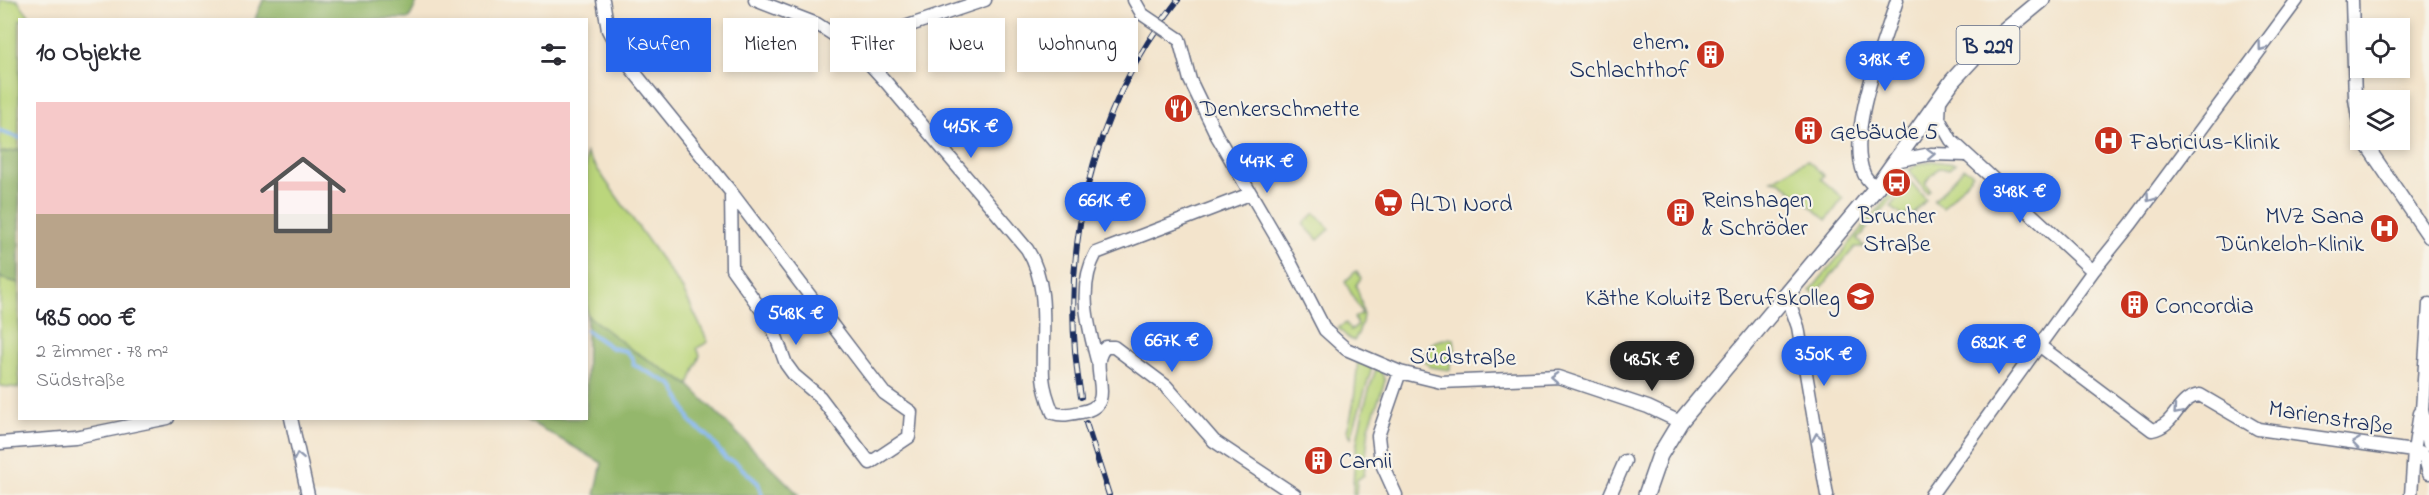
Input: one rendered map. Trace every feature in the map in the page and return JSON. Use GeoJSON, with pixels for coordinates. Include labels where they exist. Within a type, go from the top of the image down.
{"type":"FeatureCollection","features":[{"type":"Feature","properties":{"kind":"main road","name":"B 229"},"geometry":{"type":"LineString","coordinates":[[1646,495],[1660,455],[1680,422],[1781,298],[1876,188],[1940,96],[1978,53],[2042,0]]}},
{"type":"Feature","properties":{"kind":"street"},"geometry":{"type":"LineString","coordinates":[[603,0],[608,30],[622,57],[731,192],[884,393],[911,412],[909,437],[870,463],[820,397],[794,375],[786,364],[774,331],[765,315],[732,269],[731,192]]}},
{"type":"Feature","properties":{"kind":"street"},"geometry":{"type":"LineString","coordinates":[[754,0],[817,24],[830,32]]}},
{"type":"Feature","properties":{"kind":"street"},"geometry":{"type":"LineString","coordinates":[[916,23],[985,0]]}},
{"type":"Feature","properties":{"kind":"street"},"geometry":{"type":"LineString","coordinates":[[1134,0],[1142,14],[1179,39],[1196,94],[1250,194],[1285,252],[1325,330],[1346,349],[1400,372]]}},
{"type":"Feature","properties":{"kind":"street"},"geometry":{"type":"LineString","coordinates":[[1876,188],[1864,175],[1860,156],[1860,122],[1897,0]]}},
{"type":"Feature","properties":{"kind":"street"},"geometry":{"type":"LineString","coordinates":[[1931,495],[2093,271],[2131,224],[2297,0]]}},
{"type":"Feature","properties":{"kind":"street"},"geometry":{"type":"LineString","coordinates":[[2352,0],[2355,90]]}},
{"type":"Feature","properties":{"kind":"street"},"geometry":{"type":"LineString","coordinates":[[876,72],[1011,229],[1032,258],[1043,295],[1043,379],[1053,413],[1070,414],[1090,411],[1100,401],[1102,385],[1085,306],[1087,283],[1096,254],[1250,194]]}},
{"type":"Feature","properties":{"kind":"street"},"geometry":{"type":"LineString","coordinates":[[1940,96],[1938,111],[1944,130],[1967,155],[2093,271]]}},
{"type":"Feature","properties":{"kind":"street"},"geometry":{"type":"LineString","coordinates":[[2370,150],[2429,237]]}},
{"type":"Feature","properties":{"kind":"street"},"geometry":{"type":"LineString","coordinates":[[1895,161],[1931,154],[1967,155]]}},
{"type":"Feature","properties":{"kind":"street"},"geometry":{"type":"LineString","coordinates":[[1781,298],[1791,307],[1798,327],[1827,495]]}},
{"type":"Feature","properties":{"kind":"street"},"geometry":{"type":"LineString","coordinates":[[2429,304],[2422,410],[2429,444]]}},
{"type":"Feature","properties":{"kind":"street","name":"Marienstraße"},"geometry":{"type":"LineString","coordinates":[[2040,346],[2152,430],[2163,428],[2192,396],[2200,395],[2258,429],[2414,451]]}},
{"type":"Feature","properties":{"kind":"street"},"geometry":{"type":"LineString","coordinates":[[1097,363],[1100,352],[1106,347],[1114,347],[1166,386],[1214,441],[1295,495]]}},
{"type":"Feature","properties":{"kind":"street","name":"Südstraße"},"geometry":{"type":"LineString","coordinates":[[1396,495],[1381,462],[1378,436],[1400,372],[1441,382],[1558,377],[1648,407],[1680,422]]}},
{"type":"Feature","properties":{"kind":"street"},"geometry":{"type":"LineString","coordinates":[[2411,495],[2414,451],[2419,415],[2422,410]]}},
{"type":"Feature","properties":{"kind":"street"},"geometry":{"type":"LineString","coordinates":[[0,442],[75,437],[158,420]]}},
{"type":"Feature","properties":{"kind":"street"},"geometry":{"type":"LineString","coordinates":[[291,420],[308,495]]}},
{"type":"Feature","properties":{"kind":"street"},"geometry":{"type":"LineString","coordinates":[[2414,451],[2424,455],[2429,473]]}},
{"type":"Feature","properties":{"kind":"street"},"geometry":{"type":"LineString","coordinates":[[1610,495],[1624,461]]}},
{"type":"Feature","properties":{"kind":"green space"},"geometry":{"type":"Polygon","coordinates":[[[0,0],[17,0],[31,18],[18,18],[18,150],[0,153],[0,0]]]}},
{"type":"Feature","properties":{"kind":"green space"},"geometry":{"type":"Polygon","coordinates":[[[263,0],[418,0],[409,18],[255,18],[263,0]]]}},
{"type":"Feature","properties":{"kind":"green space"},"geometry":{"type":"Polygon","coordinates":[[[18,150],[18,283],[0,278],[0,153],[18,150]]]}},
{"type":"Feature","properties":{"kind":"green space"},"geometry":{"type":"Polygon","coordinates":[[[588,156],[683,290],[708,342],[697,348],[700,355],[689,385],[632,350],[588,316],[588,156]]]}},
{"type":"Feature","properties":{"kind":"green space"},"geometry":{"type":"Polygon","coordinates":[[[1807,160],[1824,175],[1821,179],[1843,198],[1827,220],[1781,182],[1772,180],[1807,160]]]}},
{"type":"Feature","properties":{"kind":"green space"},"geometry":{"type":"Polygon","coordinates":[[[1932,161],[1955,164],[1949,169],[1939,168],[1925,183],[1930,190],[1927,193],[1909,170],[1919,164],[1932,161]]]}},
{"type":"Feature","properties":{"kind":"green space"},"geometry":{"type":"Polygon","coordinates":[[[1964,168],[1973,174],[1943,208],[1934,201],[1964,168]]]}},
{"type":"Feature","properties":{"kind":"green space"},"geometry":{"type":"Polygon","coordinates":[[[1904,174],[1909,179],[1857,240],[1865,247],[1855,247],[1816,294],[1810,291],[1895,189],[1898,191],[1902,184],[1899,182],[1904,174]]]}},
{"type":"Feature","properties":{"kind":"green space"},"geometry":{"type":"Polygon","coordinates":[[[1910,183],[1926,200],[1913,215],[1909,212],[1904,217],[1891,207],[1910,183]]]}},
{"type":"Feature","properties":{"kind":"green space"},"geometry":{"type":"Polygon","coordinates":[[[1315,213],[1330,229],[1318,240],[1303,224],[1315,213]]]}},
{"type":"Feature","properties":{"kind":"green space"},"geometry":{"type":"Polygon","coordinates":[[[1356,271],[1361,278],[1356,285],[1363,314],[1361,326],[1354,341],[1338,328],[1346,323],[1350,330],[1358,326],[1354,318],[1362,313],[1345,282],[1356,271]]]}},
{"type":"Feature","properties":{"kind":"green space"},"geometry":{"type":"Polygon","coordinates":[[[0,278],[18,283],[18,388],[0,386],[0,278]]]}},
{"type":"Feature","properties":{"kind":"green space"},"geometry":{"type":"Polygon","coordinates":[[[588,316],[632,350],[689,385],[799,495],[595,495],[602,463],[527,420],[588,420],[588,316]]]}},
{"type":"Feature","properties":{"kind":"green space"},"geometry":{"type":"Polygon","coordinates":[[[1454,338],[1456,360],[1450,362],[1450,370],[1430,367],[1423,358],[1431,344],[1438,340],[1454,338]]]}},
{"type":"Feature","properties":{"kind":"green space"},"geometry":{"type":"Polygon","coordinates":[[[1358,361],[1372,367],[1351,437],[1347,430],[1353,404],[1358,361]]]}},
{"type":"Feature","properties":{"kind":"green space"},"geometry":{"type":"Polygon","coordinates":[[[1376,369],[1381,371],[1385,381],[1369,427],[1364,475],[1357,480],[1356,495],[1353,495],[1354,463],[1359,431],[1376,369]]]}},
{"type":"Feature","properties":{"kind":"waterway"},"geometry":{"type":"LineString","coordinates":[[0,131],[18,137]]}},
{"type":"Feature","properties":{"kind":"waterway"},"geometry":{"type":"LineString","coordinates":[[588,331],[612,348],[626,351],[633,359],[634,365],[673,385],[692,424],[708,436],[726,459],[735,462],[758,483],[762,495]]}},
{"type":"Feature","properties":{"kind":"railway"},"geometry":{"type":"LineString","coordinates":[[1081,397],[1075,345],[1074,292],[1078,240],[1087,188],[1102,138],[1122,90],[1147,44],[1178,0]]}},
{"type":"Feature","properties":{"kind":"railway"},"geometry":{"type":"LineString","coordinates":[[1086,423],[1109,495]]}},
{"type":"Feature","properties":{"kind":"place","name":"ehem. Schlachthof"},"geometry":{"type":"Point","coordinates":[1710,55]}},
{"type":"Feature","properties":{"kind":"place","name":"Denkerschmette"},"geometry":{"type":"Point","coordinates":[1179,108]}},
{"type":"Feature","properties":{"kind":"place","name":"Gebäude 5"},"geometry":{"type":"Point","coordinates":[1809,131]}},
{"type":"Feature","properties":{"kind":"place","name":"Fabricius-Klinik"},"geometry":{"type":"Point","coordinates":[2109,141]}},
{"type":"Feature","properties":{"kind":"place","name":"Brucher Straße"},"geometry":{"type":"Point","coordinates":[1897,182]}},
{"type":"Feature","properties":{"kind":"place","name":"ALDI Nord"},"geometry":{"type":"Point","coordinates":[1389,203]}},
{"type":"Feature","properties":{"kind":"place","name":"Reinshagen & Schröder"},"geometry":{"type":"Point","coordinates":[1681,213]}},
{"type":"Feature","properties":{"kind":"place","name":"MVZ Sana Dünkeloh-Klinik"},"geometry":{"type":"Point","coordinates":[2385,229]}},
{"type":"Feature","properties":{"kind":"place","name":"Käthe Kolwitz Berufskolleg"},"geometry":{"type":"Point","coordinates":[1861,297]}},
{"type":"Feature","properties":{"kind":"place","name":"Concordia"},"geometry":{"type":"Point","coordinates":[2134,305]}},
{"type":"Feature","properties":{"kind":"place","name":"Camii"},"geometry":{"type":"Point","coordinates":[1318,460]}}]}
